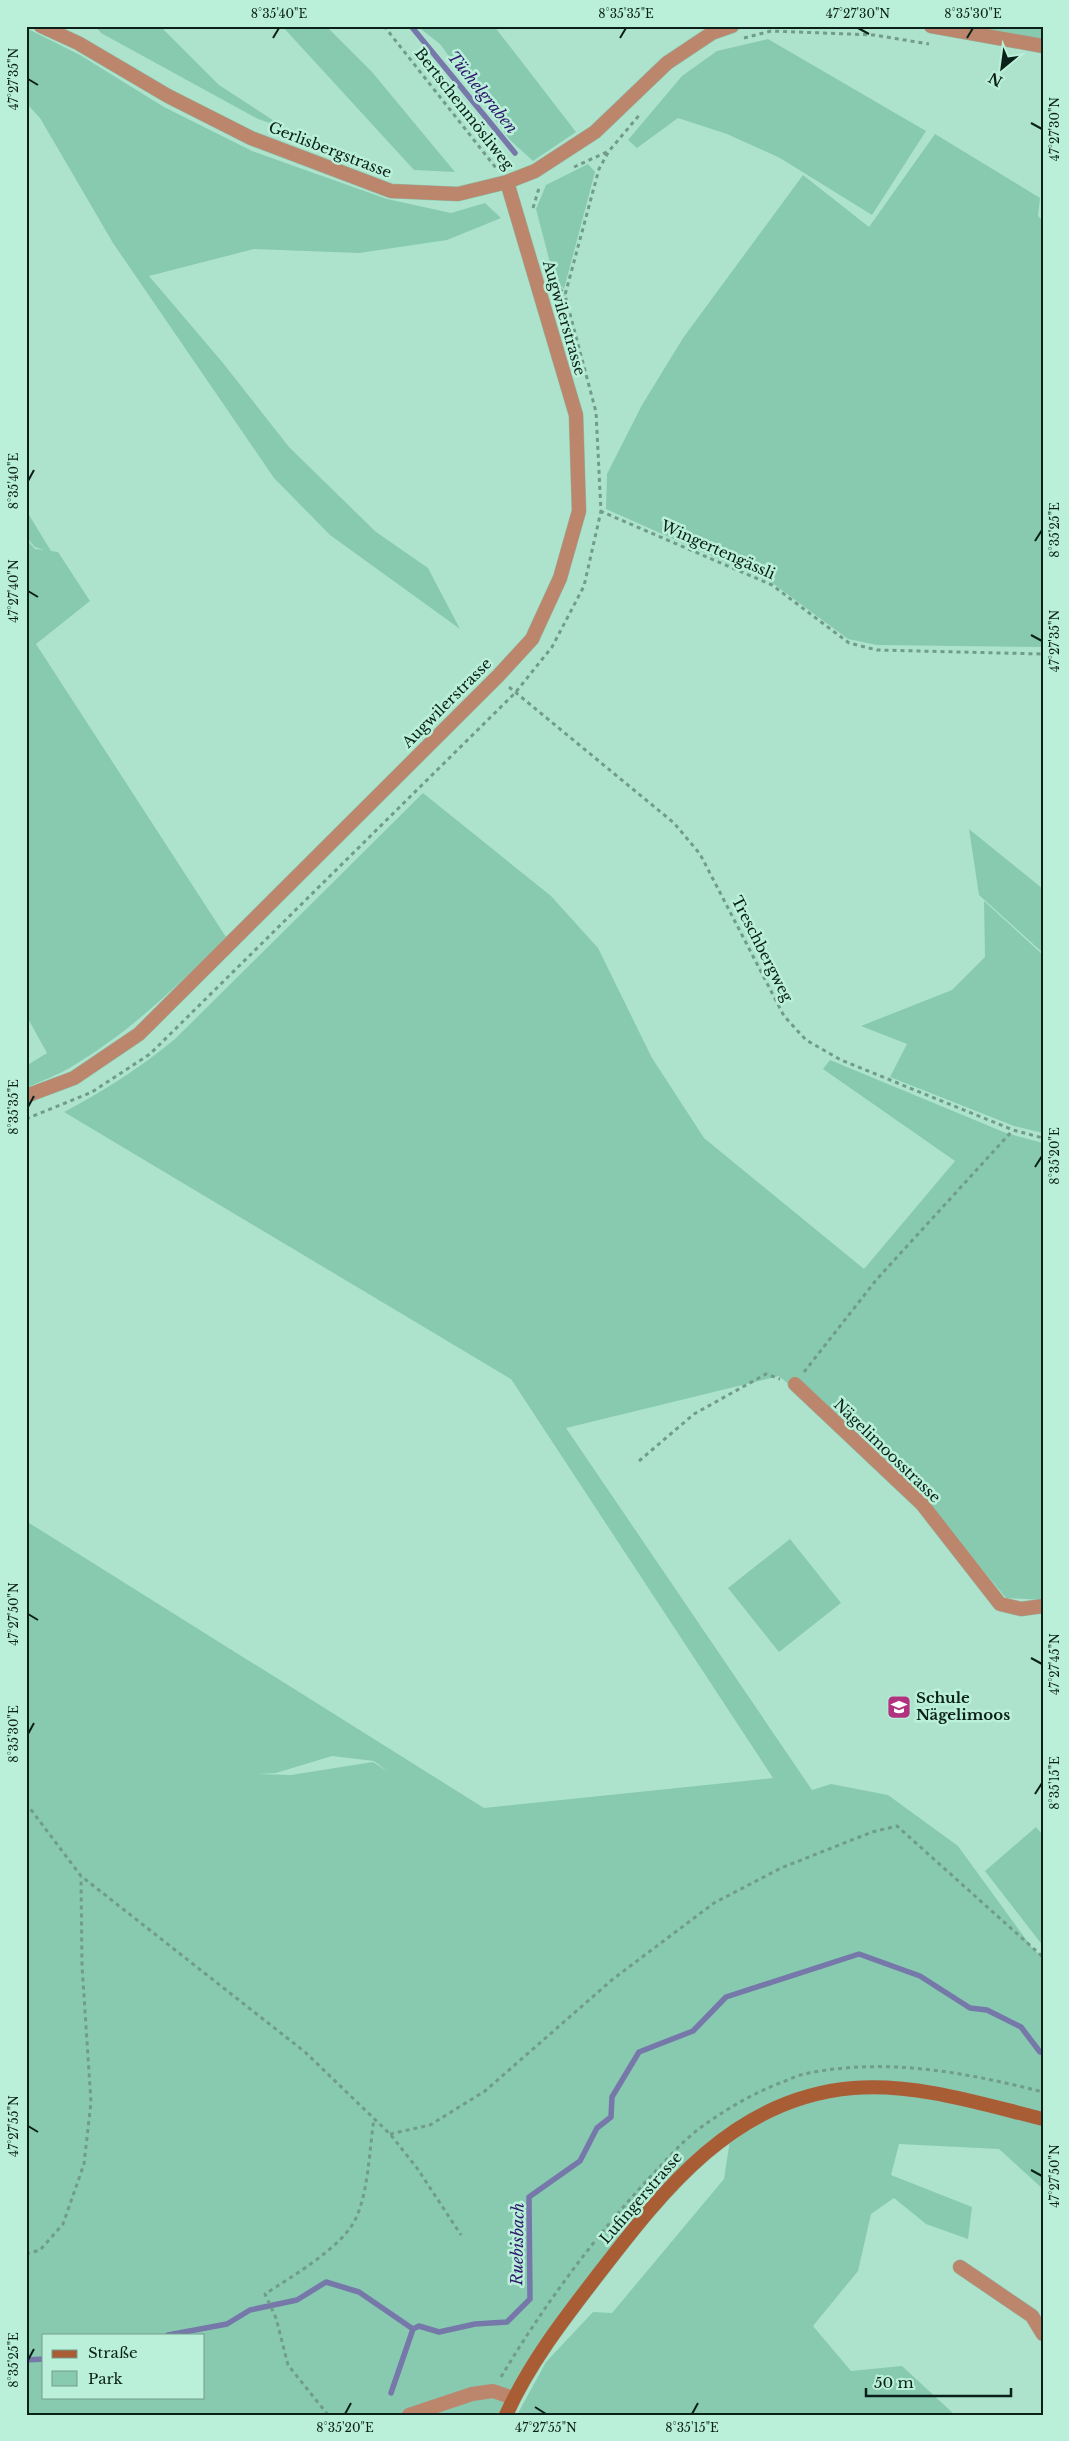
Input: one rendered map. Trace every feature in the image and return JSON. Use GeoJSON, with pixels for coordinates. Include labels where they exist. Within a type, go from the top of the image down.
{"type":"FeatureCollection","features":[{"type":"Feature","properties":{"kind":"main road","name":"Lufingerstrasse"},"geometry":{"type":"LineString","coordinates":[[506,2415],[513,2398],[540,2353],[572,2307],[664,2192],[694,2161],[731,2132],[778,2106],[815,2094],[854,2088],[907,2089],[1043,2118]]}},
{"type":"Feature","properties":{"kind":"street","name":"Gerlisbergstrasse"},"geometry":{"type":"LineString","coordinates":[[41,26],[78,43],[168,96],[251,138],[391,191],[458,194],[508,182],[535,171],[595,132],[668,63],[712,33],[733,33]]}},
{"type":"Feature","properties":{"kind":"street"},"geometry":{"type":"LineString","coordinates":[[931,26],[1043,46]]}},
{"type":"Feature","properties":{"kind":"street","name":"Augwilerstrasse"},"geometry":{"type":"LineString","coordinates":[[26,1096],[74,1078],[139,1034],[532,639],[560,578],[579,511],[576,415],[508,182]]}},
{"type":"Feature","properties":{"kind":"street","name":"Nägelimoosstrasse"},"geometry":{"type":"LineString","coordinates":[[795,1384],[922,1504],[1000,1604],[1020,1609],[1043,1606]]}},
{"type":"Feature","properties":{"kind":"street"},"geometry":{"type":"LineString","coordinates":[[960,2267],[1032,2316],[1043,2334]]}},
{"type":"Feature","properties":{"kind":"street"},"geometry":{"type":"LineString","coordinates":[[409,2415],[472,2394],[493,2392],[513,2398]]}},
{"type":"Feature","properties":{"kind":"path","name":"Bertschenmösliweg"},"geometry":{"type":"LineString","coordinates":[[384,26],[508,182]]}},
{"type":"Feature","properties":{"kind":"path"},"geometry":{"type":"LineString","coordinates":[[733,33],[771,31],[874,35],[930,44]]}},
{"type":"Feature","properties":{"kind":"path"},"geometry":{"type":"LineString","coordinates":[[565,295],[599,169],[609,151],[647,106]]}},
{"type":"Feature","properties":{"kind":"path"},"geometry":{"type":"LineString","coordinates":[[488,169],[505,165]]}},
{"type":"Feature","properties":{"kind":"path"},"geometry":{"type":"LineString","coordinates":[[532,211],[540,183],[535,171]]}},
{"type":"Feature","properties":{"kind":"path"},"geometry":{"type":"LineString","coordinates":[[26,1119],[92,1092],[150,1054],[515,693],[552,647],[584,586],[601,511],[596,412],[565,295],[554,281]]}},
{"type":"Feature","properties":{"kind":"path","name":"Wingertengässli"},"geometry":{"type":"LineString","coordinates":[[579,511],[601,511],[772,585],[849,643],[877,650],[1043,654]]}},
{"type":"Feature","properties":{"kind":"path","name":"Treschbergweg"},"geometry":{"type":"LineString","coordinates":[[515,693],[674,823],[700,854],[784,1016],[806,1040],[841,1060],[1013,1130],[1043,1138]]}},
{"type":"Feature","properties":{"kind":"path"},"geometry":{"type":"LineString","coordinates":[[639,1461],[694,1414],[766,1374],[795,1384],[877,1279],[1013,1130]]}},
{"type":"Feature","properties":{"kind":"path"},"geometry":{"type":"LineString","coordinates":[[26,1803],[81,1876],[305,2052],[390,2134],[417,2168],[461,2235]]}},
{"type":"Feature","properties":{"kind":"path"},"geometry":{"type":"LineString","coordinates":[[390,2134],[430,2125],[485,2091],[612,1979],[714,1903],[781,1868],[872,1832],[898,1826],[1043,1958]]}},
{"type":"Feature","properties":{"kind":"path"},"geometry":{"type":"LineString","coordinates":[[26,2254],[40,2250],[63,2224],[84,2164],[91,2102],[82,1966],[81,1876]]}},
{"type":"Feature","properties":{"kind":"path"},"geometry":{"type":"LineString","coordinates":[[493,2392],[518,2349],[552,2301],[628,2202],[674,2152],[706,2124],[757,2092],[802,2074],[852,2067],[901,2066],[946,2071],[1043,2092]]}},
{"type":"Feature","properties":{"kind":"path"},"geometry":{"type":"LineString","coordinates":[[328,2415],[288,2365],[276,2318],[265,2294],[329,2251],[355,2219],[363,2194],[374,2119]]}},
{"type":"Feature","properties":{"kind":"green space"},"geometry":{"type":"Polygon","coordinates":[[[95,26],[160,26],[219,85],[285,128],[258,119],[101,33],[95,26]]]}},
{"type":"Feature","properties":{"kind":"green space"},"geometry":{"type":"Polygon","coordinates":[[[282,26],[326,26],[372,72],[455,172],[414,170],[282,26]]]}},
{"type":"Feature","properties":{"kind":"green space"},"geometry":{"type":"Polygon","coordinates":[[[417,26],[494,26],[576,132],[533,161],[510,140],[440,44],[417,26]]]}},
{"type":"Feature","properties":{"kind":"green space"},"geometry":{"type":"Polygon","coordinates":[[[968,26],[1043,26],[1043,41],[968,26]]]}},
{"type":"Feature","properties":{"kind":"green space"},"geometry":{"type":"Polygon","coordinates":[[[26,28],[80,55],[164,107],[252,151],[387,199],[451,213],[485,203],[501,218],[447,240],[359,253],[254,249],[149,276],[223,363],[289,447],[376,532],[428,568],[460,629],[330,535],[274,478],[113,243],[40,118],[26,103],[26,28]]]}},
{"type":"Feature","properties":{"kind":"green space"},"geometry":{"type":"Polygon","coordinates":[[[768,39],[926,131],[872,215],[780,158],[727,134],[678,118],[637,148],[628,140],[682,76],[717,51],[768,39]]]}},
{"type":"Feature","properties":{"kind":"green space"},"geometry":{"type":"Polygon","coordinates":[[[935,134],[1040,198],[1038,216],[1043,221],[1043,647],[877,645],[848,639],[771,582],[606,509],[607,474],[642,405],[683,338],[803,175],[869,227],[935,134]]]}},
{"type":"Feature","properties":{"kind":"green space"},"geometry":{"type":"Polygon","coordinates":[[[588,164],[595,172],[564,289],[554,278],[536,209],[546,185],[588,164]]]}},
{"type":"Feature","properties":{"kind":"green space"},"geometry":{"type":"Polygon","coordinates":[[[26,510],[51,551],[58,552],[90,601],[36,644],[226,937],[134,1023],[66,1070],[26,1088],[26,1066],[47,1053],[26,1015],[26,539],[35,549],[44,550],[35,547],[26,537],[26,510]]]}},
{"type":"Feature","properties":{"kind":"green space"},"geometry":{"type":"Polygon","coordinates":[[[423,793],[551,896],[598,948],[652,1058],[704,1138],[864,1269],[955,1161],[823,1069],[830,1060],[1006,1133],[1043,1143],[1043,1600],[1006,1598],[927,1503],[779,1376],[566,1428],[812,1790],[831,1784],[888,1795],[958,1846],[1033,1949],[1043,1957],[1043,2189],[999,2149],[899,2144],[891,2175],[972,2207],[968,2239],[926,2224],[894,2198],[871,2214],[858,2271],[813,2326],[851,2371],[902,2366],[955,2415],[517,2415],[546,2362],[593,2312],[612,2313],[724,2179],[731,2133],[664,2192],[503,2415],[26,2415],[26,1521],[484,1808],[773,1778],[511,1379],[64,1112],[149,1060],[175,1039],[423,793]],[[332,1756],[276,1773],[259,1774],[291,1775],[373,1762],[387,1771],[374,1761],[332,1756]]]}},
{"type":"Feature","properties":{"kind":"green space"},"geometry":{"type":"Polygon","coordinates":[[[969,829],[1043,889],[1043,953],[979,895],[969,829]]]}},
{"type":"Feature","properties":{"kind":"green space"},"geometry":{"type":"Polygon","coordinates":[[[984,901],[1043,955],[1043,1133],[1014,1126],[890,1077],[907,1044],[861,1026],[952,990],[985,957],[984,901]]]}},
{"type":"Feature","properties":{"kind":"green space"},"geometry":{"type":"Polygon","coordinates":[[[790,1539],[841,1603],[779,1652],[728,1588],[790,1539]]]}},
{"type":"Feature","properties":{"kind":"green space"},"geometry":{"type":"Polygon","coordinates":[[[1036,1827],[1043,1835],[1043,1946],[985,1871],[1036,1827]]]}},
{"type":"Feature","properties":{"kind":"waterway","name":"Tüchelgraben"},"geometry":{"type":"LineString","coordinates":[[411,26],[515,153]]}},
{"type":"Feature","properties":{"kind":"waterway","name":"Ruebisbach"},"geometry":{"type":"LineString","coordinates":[[173,2334],[227,2324],[250,2310],[297,2300],[326,2282],[359,2292],[413,2329],[419,2326],[439,2332],[475,2324],[507,2322],[530,2299],[529,2197],[580,2161],[597,2128],[611,2117],[612,2097],[639,2052],[693,2031],[726,1997],[859,1954],[920,1976],[970,2008],[987,2010],[1021,2027],[1040,2052],[1043,2053]]}},
{"type":"Feature","properties":{"kind":"waterway"},"geometry":{"type":"LineString","coordinates":[[391,2393],[413,2329]]}},
{"type":"Feature","properties":{"kind":"waterway","name":"Ruebisbach"},"geometry":{"type":"LineString","coordinates":[[26,2360],[42,2359]]}},
{"type":"Feature","properties":{"kind":"place","name":"Schule Nägelimoos"},"geometry":{"type":"Point","coordinates":[899,1707]}}]}
